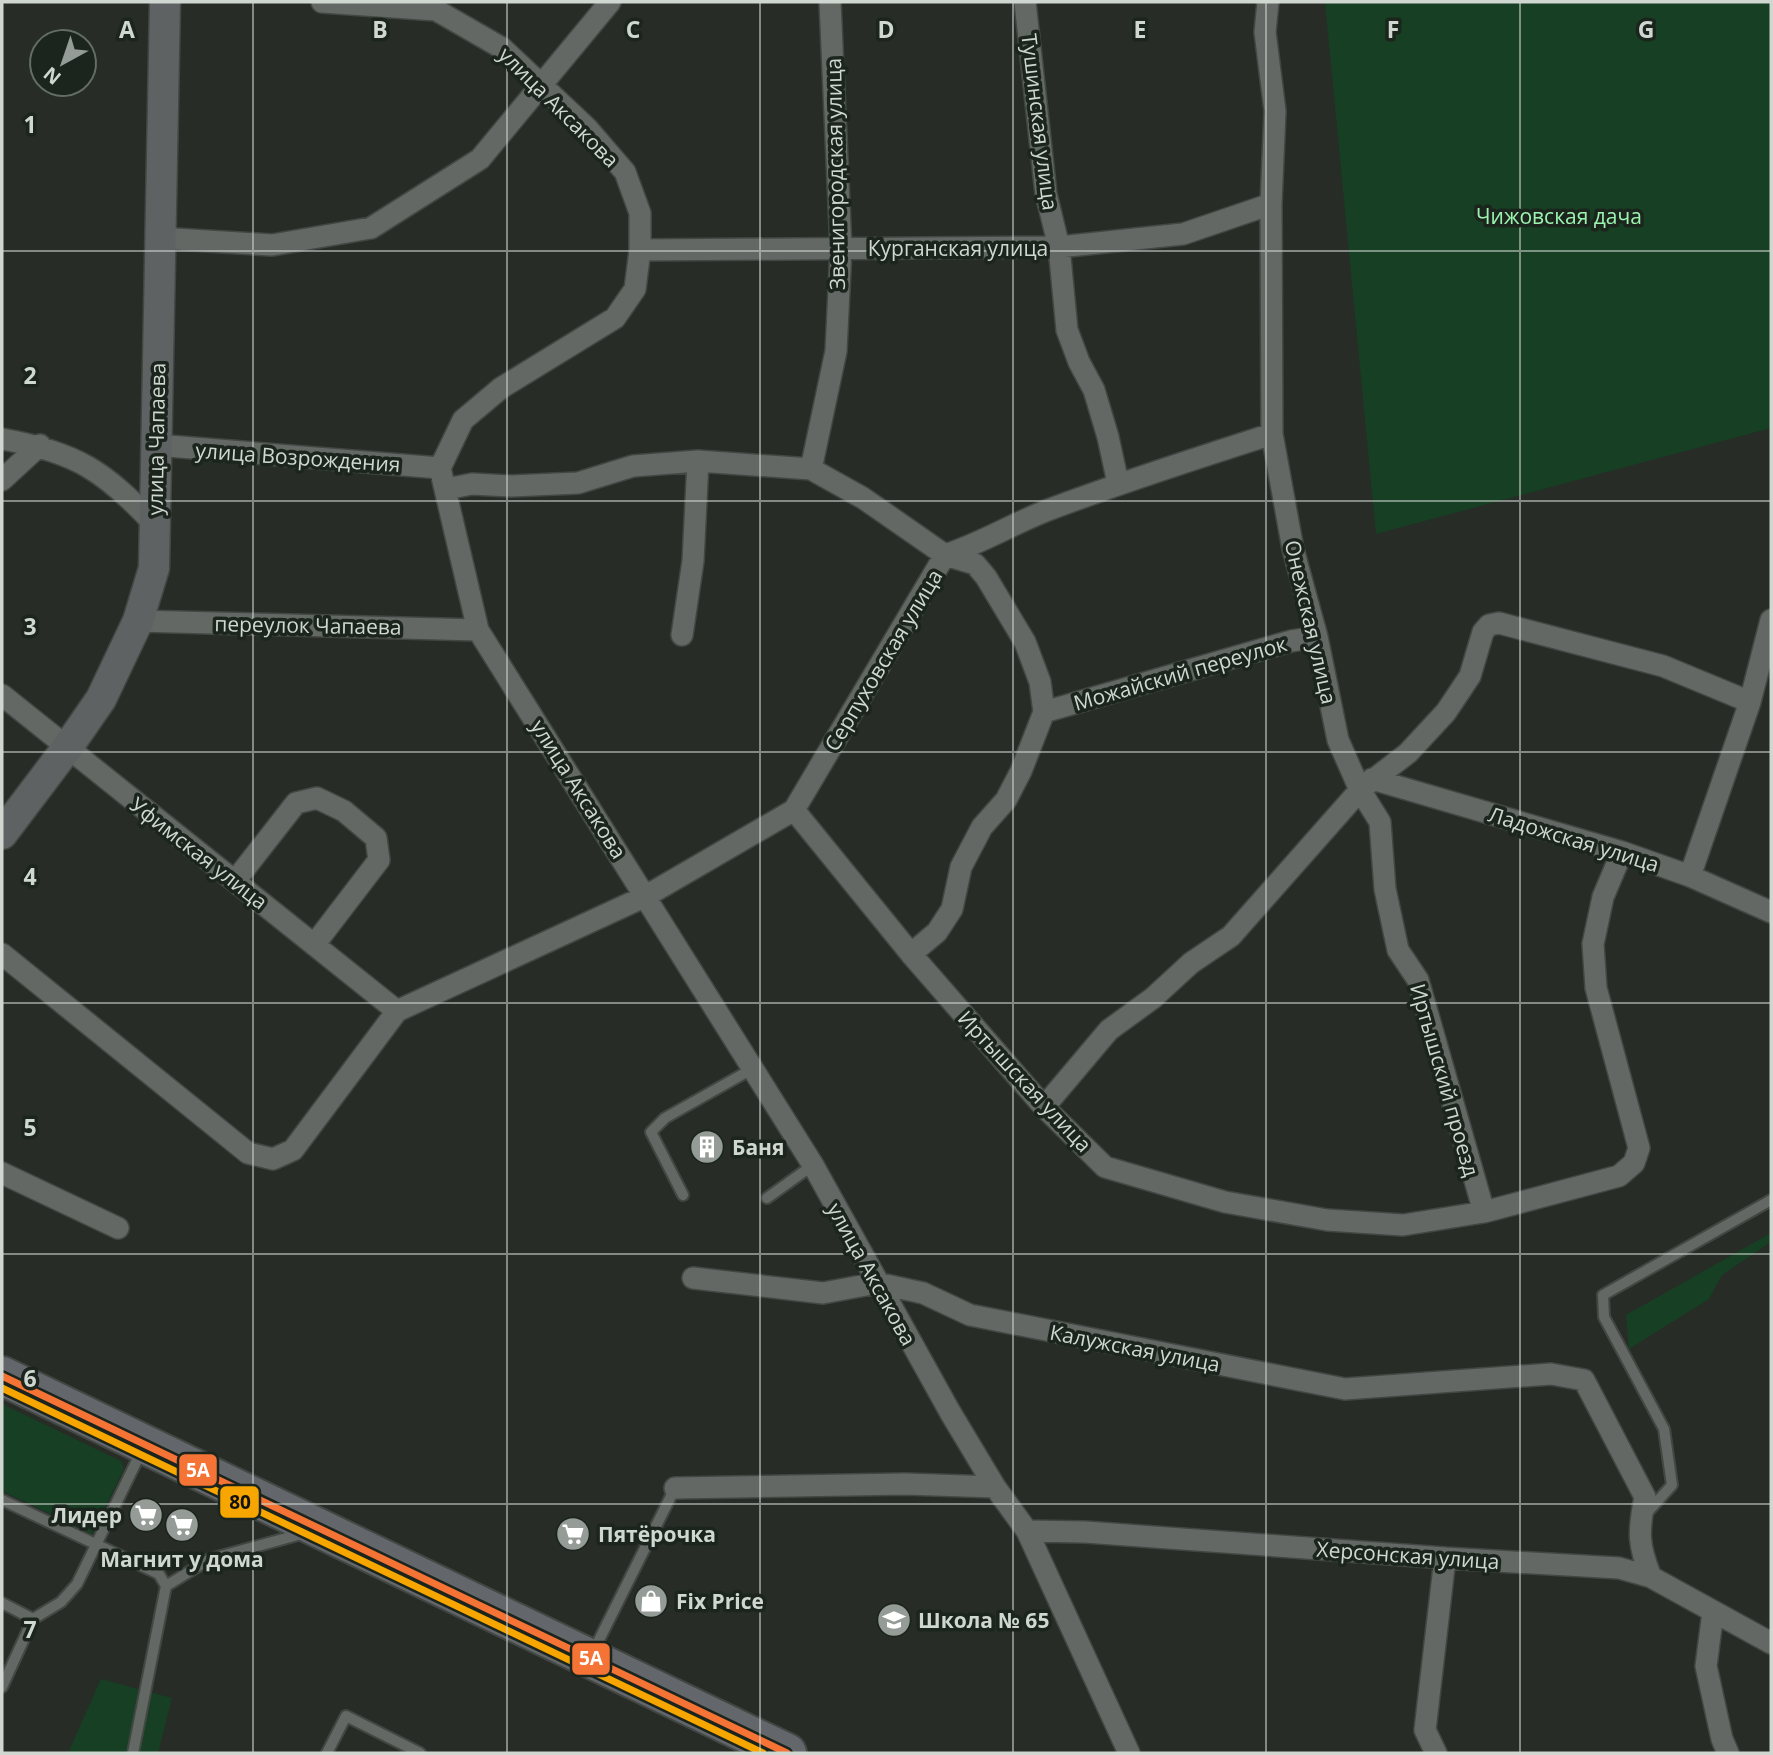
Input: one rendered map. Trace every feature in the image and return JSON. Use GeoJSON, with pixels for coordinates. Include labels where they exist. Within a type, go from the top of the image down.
{"type":"FeatureCollection","features":[{"type":"Feature","properties":{"kind":"highway"},"geometry":{"type":"LineString","coordinates":[[2,1376],[787,1753]]}},
{"type":"Feature","properties":{"kind":"street","name":"улица Чапаева"},"geometry":{"type":"LineString","coordinates":[[2,834],[101,699],[138,621],[154,568],[165,2]]}},
{"type":"Feature","properties":{"kind":"street","name":"улица Аксакова"},"geometry":{"type":"LineString","coordinates":[[322,2],[436,10],[502,48],[588,129],[625,172],[640,213],[640,250],[635,289],[615,318],[501,388],[463,420],[440,468],[478,630],[813,1165],[877,1283],[995,1487],[1027,1531],[1129,1753]]}},
{"type":"Feature","properties":{"kind":"street"},"geometry":{"type":"LineString","coordinates":[[159,238],[272,245],[371,228],[480,159],[610,2]]}},
{"type":"Feature","properties":{"kind":"street","name":"Звенигородская улица"},"geometry":{"type":"LineString","coordinates":[[811,469],[835,351],[841,249],[830,2]]}},
{"type":"Feature","properties":{"kind":"street","name":"Тушинская улица"},"geometry":{"type":"LineString","coordinates":[[1025,2],[1046,194],[1059,247],[1067,330],[1079,362],[1094,390],[1118,483]]}},
{"type":"Feature","properties":{"kind":"street","name":"Онежская улица"},"geometry":{"type":"LineString","coordinates":[[1268,2],[1265,32],[1275,111],[1271,204],[1272,434],[1293,550],[1317,637],[1338,740],[1366,785]]}},
{"type":"Feature","properties":{"kind":"street","name":"Курганская улица"},"geometry":{"type":"LineString","coordinates":[[640,250],[1059,247],[1183,233],[1271,204]]}},
{"type":"Feature","properties":{"kind":"street","name":"Серпуховская улица"},"geometry":{"type":"LineString","coordinates":[[397,1011],[646,896],[794,810],[945,555],[975,546],[1044,512],[1118,483],[1272,434]]}},
{"type":"Feature","properties":{"kind":"street"},"geometry":{"type":"LineString","coordinates":[[2,439],[40,445],[91,467],[127,496],[156,526]]}},
{"type":"Feature","properties":{"kind":"street"},"geometry":{"type":"LineString","coordinates":[[2,480],[40,445]]}},
{"type":"Feature","properties":{"kind":"street","name":"улица Возрождения"},"geometry":{"type":"LineString","coordinates":[[156,445],[440,468]]}},
{"type":"Feature","properties":{"kind":"street"},"geometry":{"type":"LineString","coordinates":[[682,635],[693,561],[698,461]]}},
{"type":"Feature","properties":{"kind":"street"},"geometry":{"type":"LineString","coordinates":[[446,489],[472,484],[511,486],[578,483],[633,466],[698,461],[811,469],[863,498],[945,555]]}},
{"type":"Feature","properties":{"kind":"street","name":"Можайский переулок"},"geometry":{"type":"LineString","coordinates":[[911,954],[937,932],[952,909],[961,867],[982,827],[1006,800],[1021,771],[1044,712],[1040,682],[1025,642],[986,578],[975,564],[945,555]]}},
{"type":"Feature","properties":{"kind":"street"},"geometry":{"type":"LineString","coordinates":[[1690,876],[1750,702],[1771,620]]}},
{"type":"Feature","properties":{"kind":"street","name":"переулок Чапаева"},"geometry":{"type":"LineString","coordinates":[[138,621],[478,630]]}},
{"type":"Feature","properties":{"kind":"street"},"geometry":{"type":"LineString","coordinates":[[1044,1107],[1109,1030],[1153,998],[1191,963],[1231,936],[1366,785],[1408,753],[1446,712],[1470,676],[1483,632],[1489,625],[1499,624],[1663,666],[1750,702]]}},
{"type":"Feature","properties":{"kind":"street","name":"Можайский переулок"},"geometry":{"type":"LineString","coordinates":[[1044,712],[1291,641],[1317,637]]}},
{"type":"Feature","properties":{"kind":"street","name":"Уфимская улица"},"geometry":{"type":"LineString","coordinates":[[2,695],[397,1011]]}},
{"type":"Feature","properties":{"kind":"street","name":"Ладожская улица"},"geometry":{"type":"LineString","coordinates":[[1366,785],[1622,852],[1690,876],[1771,912]]}},
{"type":"Feature","properties":{"kind":"street","name":"Иртышский проезд"},"geometry":{"type":"LineString","coordinates":[[1366,785],[1380,822],[1385,889],[1398,950],[1418,980],[1484,1212]]}},
{"type":"Feature","properties":{"kind":"street"},"geometry":{"type":"LineString","coordinates":[[235,881],[296,803],[317,798],[344,811],[376,838],[379,860],[314,945]]}},
{"type":"Feature","properties":{"kind":"street","name":"Иртышская улица"},"geometry":{"type":"LineString","coordinates":[[794,810],[911,954],[1044,1107],[1105,1167],[1226,1202],[1327,1220],[1403,1225],[1484,1212],[1619,1175],[1634,1163],[1639,1148],[1596,988],[1593,944],[1603,897],[1622,852]]}},
{"type":"Feature","properties":{"kind":"street"},"geometry":{"type":"LineString","coordinates":[[2,954],[248,1153],[273,1159],[293,1150],[397,1011]]}},
{"type":"Feature","properties":{"kind":"street"},"geometry":{"type":"LineString","coordinates":[[2,1172],[118,1228]]}},
{"type":"Feature","properties":{"kind":"street","name":"Калужская улица"},"geometry":{"type":"LineString","coordinates":[[693,1278],[823,1293],[877,1283],[923,1293],[970,1315],[1345,1389],[1551,1374],[1584,1380],[1645,1497],[1640,1519]]}},
{"type":"Feature","properties":{"kind":"street"},"geometry":{"type":"LineString","coordinates":[[675,1488],[905,1484],[995,1487]]}},
{"type":"Feature","properties":{"kind":"street"},"geometry":{"type":"LineString","coordinates":[[1640,1519],[1640,1551],[1651,1577]]}},
{"type":"Feature","properties":{"kind":"street","name":"Херсонская улица"},"geometry":{"type":"LineString","coordinates":[[1027,1531],[1085,1532],[1619,1569],[1651,1577],[1771,1643]]}},
{"type":"Feature","properties":{"kind":"street"},"geometry":{"type":"LineString","coordinates":[[1436,1753],[1425,1730],[1445,1559]]}},
{"type":"Feature","properties":{"kind":"street"},"geometry":{"type":"LineString","coordinates":[[1713,1612],[1706,1666],[1722,1739],[1728,1753]]}},
{"type":"Feature","properties":{"kind":"lane"},"geometry":{"type":"LineString","coordinates":[[683,1195],[651,1132],[665,1118],[752,1069]]}},
{"type":"Feature","properties":{"kind":"lane"},"geometry":{"type":"LineString","coordinates":[[767,1198],[813,1165]]}},
{"type":"Feature","properties":{"kind":"lane"},"geometry":{"type":"LineString","coordinates":[[1640,1519],[1672,1485],[1664,1429],[1604,1317],[1603,1295],[1771,1200]]}},
{"type":"Feature","properties":{"kind":"lane"},"geometry":{"type":"LineString","coordinates":[[2,1687],[33,1619],[61,1602],[77,1584],[144,1444]]}},
{"type":"Feature","properties":{"kind":"lane"},"geometry":{"type":"LineString","coordinates":[[590,1658],[675,1488]]}},
{"type":"Feature","properties":{"kind":"lane"},"geometry":{"type":"LineString","coordinates":[[2,1500],[159,1574],[166,1586],[134,1753]]}},
{"type":"Feature","properties":{"kind":"lane"},"geometry":{"type":"LineString","coordinates":[[166,1586],[210,1559],[321,1529]]}},
{"type":"Feature","properties":{"kind":"lane"},"geometry":{"type":"LineString","coordinates":[[2,1603],[33,1619]]}},
{"type":"Feature","properties":{"kind":"lane"},"geometry":{"type":"LineString","coordinates":[[327,1753],[346,1716],[420,1753]]}},
{"type":"Feature","properties":{"kind":"green space","name":"Чижовская дача"},"geometry":{"type":"Polygon","coordinates":[[[1325,2],[1771,2],[1771,428],[1376,534],[1325,2]]]}},
{"type":"Feature","properties":{"kind":"green space"},"geometry":{"type":"Polygon","coordinates":[[[1771,1233],[1771,1242],[1722,1275],[1709,1299],[1629,1349],[1626,1315],[1771,1233]]]}},
{"type":"Feature","properties":{"kind":"green space"},"geometry":{"type":"Polygon","coordinates":[[[2,1404],[121,1461],[124,1469],[92,1534],[2,1491],[2,1404]]]}},
{"type":"Feature","properties":{"kind":"green space"},"geometry":{"type":"Polygon","coordinates":[[[101,1679],[172,1698],[158,1753],[68,1753],[101,1679]]]}},
{"type":"Feature","properties":{"kind":"transit line","name":"5А"},"geometry":{"type":"LineString","coordinates":[[2,1376],[787,1753]]}},
{"type":"Feature","properties":{"kind":"transit line","name":"80"},"geometry":{"type":"LineString","coordinates":[[2,1388],[763,1753]]}},
{"type":"Feature","properties":{"kind":"place","name":"Баня"},"geometry":{"type":"Point","coordinates":[707,1147]}},
{"type":"Feature","properties":{"kind":"place","name":"Лидер"},"geometry":{"type":"Point","coordinates":[146,1515]}},
{"type":"Feature","properties":{"kind":"place","name":"Магнит у дома"},"geometry":{"type":"Point","coordinates":[182,1525]}},
{"type":"Feature","properties":{"kind":"place","name":"Пятёрочка"},"geometry":{"type":"Point","coordinates":[573,1534]}},
{"type":"Feature","properties":{"kind":"place","name":"Fix Price"},"geometry":{"type":"Point","coordinates":[651,1601]}},
{"type":"Feature","properties":{"kind":"place","name":"Школа № 65"},"geometry":{"type":"Point","coordinates":[894,1620]}}]}
